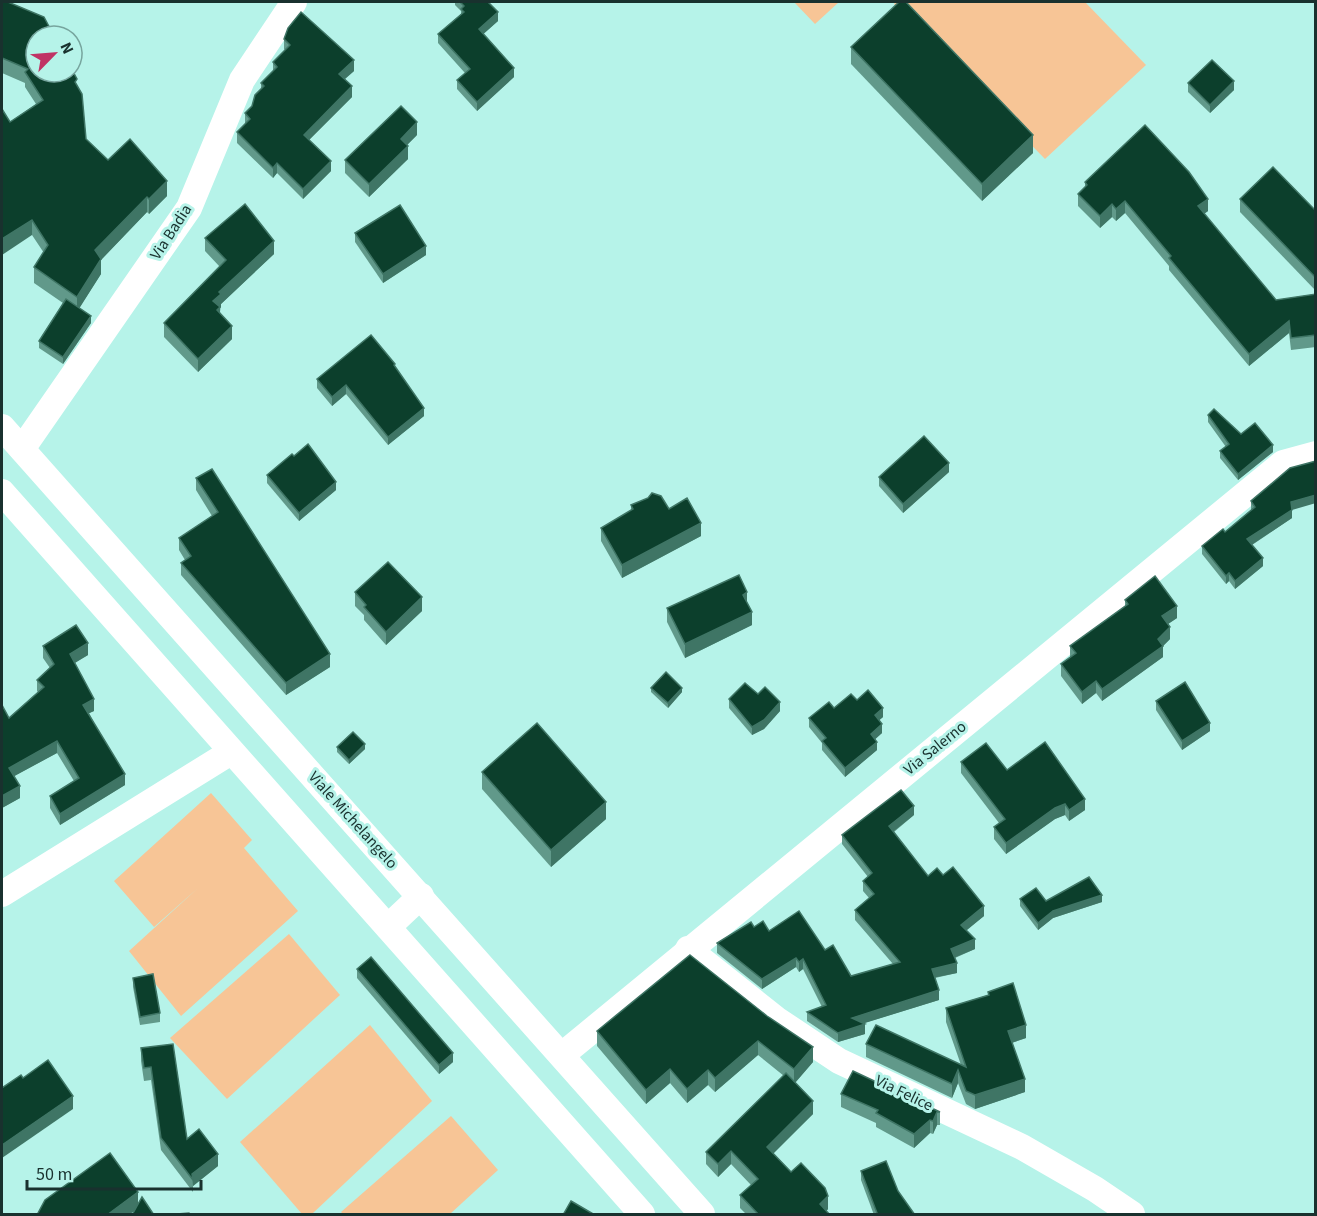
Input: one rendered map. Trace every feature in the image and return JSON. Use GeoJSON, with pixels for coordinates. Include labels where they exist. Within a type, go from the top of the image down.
{"type":"FeatureCollection","features":[{"type":"Feature","properties":{"kind":"street","name":"Via Badia"},"geometry":{"type":"LineString","coordinates":[[22,449],[189,208],[242,80],[294,2]]}},
{"type":"Feature","properties":{"kind":"street","name":"Viale Michelangelo"},"geometry":{"type":"LineString","coordinates":[[2,427],[702,1215]]}},
{"type":"Feature","properties":{"kind":"street","name":"Via Salerno"},"geometry":{"type":"LineString","coordinates":[[562,1055],[1283,464],[1316,454]]}},
{"type":"Feature","properties":{"kind":"street"},"geometry":{"type":"LineString","coordinates":[[4,501],[388,927],[636,1212]]}},
{"type":"Feature","properties":{"kind":"street"},"geometry":{"type":"LineString","coordinates":[[2,894],[231,752]]}},
{"type":"Feature","properties":{"kind":"street"},"geometry":{"type":"LineString","coordinates":[[388,927],[421,896]]}},
{"type":"Feature","properties":{"kind":"street","name":"Via Felice"},"geometry":{"type":"LineString","coordinates":[[688,950],[776,1019],[831,1056],[1022,1147],[1095,1189],[1132,1215]]}},
{"type":"Feature","properties":{"kind":"shaded area"},"geometry":{"type":"Polygon","coordinates":[[[794,2],[839,2],[815,24],[794,2]]]}},
{"type":"Feature","properties":{"kind":"shaded area"},"geometry":{"type":"Polygon","coordinates":[[[896,2],[1085,2],[1146,65],[1045,159],[894,4],[896,2]]]}},
{"type":"Feature","properties":{"kind":"shaded area"},"geometry":{"type":"Polygon","coordinates":[[[211,793],[252,840],[244,848],[298,911],[181,1016],[129,951],[198,888],[154,927],[114,881],[211,793]]]}},
{"type":"Feature","properties":{"kind":"shaded area"},"geometry":{"type":"Polygon","coordinates":[[[289,934],[340,995],[227,1099],[170,1038],[289,934]]]}},
{"type":"Feature","properties":{"kind":"shaded area"},"geometry":{"type":"Polygon","coordinates":[[[370,1025],[432,1101],[312,1214],[302,1214],[240,1142],[370,1025]]]}},
{"type":"Feature","properties":{"kind":"shaded area"},"geometry":{"type":"Polygon","coordinates":[[[451,1116],[498,1170],[450,1214],[343,1214],[341,1212],[451,1116]]]}},
{"type":"Feature","properties":{"kind":"building"},"geometry":{"type":"Polygon","coordinates":[[[2,2],[8,2],[44,17],[48,24],[24,24],[24,67],[2,58],[2,2]]]}},
{"type":"Feature","properties":{"kind":"building"},"geometry":{"type":"Polygon","coordinates":[[[460,2],[488,2],[498,12],[479,29],[514,68],[477,102],[457,80],[470,69],[438,34],[464,12],[461,9],[464,6],[460,2]]]}},
{"type":"Feature","properties":{"kind":"building"},"geometry":{"type":"Polygon","coordinates":[[[899,2],[906,2],[1033,135],[982,184],[851,47],[899,2]]]}},
{"type":"Feature","properties":{"kind":"building"},"geometry":{"type":"Polygon","coordinates":[[[301,12],[354,60],[339,74],[352,86],[304,135],[331,161],[303,189],[277,163],[273,168],[237,132],[250,119],[245,113],[252,106],[255,95],[264,86],[261,83],[277,67],[273,62],[290,45],[284,39],[288,28],[301,12]]]}},
{"type":"Feature","properties":{"kind":"building"},"geometry":{"type":"Polygon","coordinates":[[[1212,60],[1234,81],[1210,105],[1188,83],[1212,60]]]}},
{"type":"Feature","properties":{"kind":"building"},"geometry":{"type":"Polygon","coordinates":[[[33,84],[76,84],[82,94],[86,139],[108,160],[130,139],[167,181],[149,199],[147,197],[95,250],[101,259],[77,297],[34,267],[48,245],[32,220],[2,239],[2,109],[10,122],[43,100],[33,84]]]}},
{"type":"Feature","properties":{"kind":"building"},"geometry":{"type":"Polygon","coordinates":[[[401,106],[417,122],[401,139],[408,146],[369,184],[345,160],[401,106]]]}},
{"type":"Feature","properties":{"kind":"building"},"geometry":{"type":"Polygon","coordinates":[[[1145,125],[1189,172],[1208,199],[1198,206],[1276,300],[1316,294],[1316,335],[1291,338],[1289,321],[1249,354],[1125,201],[1116,209],[1112,204],[1100,216],[1078,194],[1087,185],[1085,182],[1145,125]]]}},
{"type":"Feature","properties":{"kind":"building"},"geometry":{"type":"Polygon","coordinates":[[[1273,167],[1316,211],[1316,278],[1240,199],[1273,167]]]}},
{"type":"Feature","properties":{"kind":"building"},"geometry":{"type":"Polygon","coordinates":[[[245,204],[274,241],[219,292],[221,294],[213,301],[220,307],[217,310],[232,326],[198,359],[164,323],[226,260],[205,238],[245,204]]]}},
{"type":"Feature","properties":{"kind":"building"},"geometry":{"type":"Polygon","coordinates":[[[400,205],[426,246],[383,274],[355,233],[400,205]]]}},
{"type":"Feature","properties":{"kind":"building"},"geometry":{"type":"Polygon","coordinates":[[[66,299],[91,316],[63,357],[39,341],[66,299]]]}},
{"type":"Feature","properties":{"kind":"building"},"geometry":{"type":"Polygon","coordinates":[[[371,335],[395,364],[424,408],[388,437],[346,385],[332,397],[317,379],[371,335]]]}},
{"type":"Feature","properties":{"kind":"building"},"geometry":{"type":"Polygon","coordinates":[[[1214,409],[1241,434],[1255,423],[1273,445],[1238,474],[1220,451],[1229,444],[1208,415],[1214,409]]]}},
{"type":"Feature","properties":{"kind":"building"},"geometry":{"type":"Polygon","coordinates":[[[924,436],[949,463],[903,504],[879,477],[924,436]]]}},
{"type":"Feature","properties":{"kind":"building"},"geometry":{"type":"Polygon","coordinates":[[[308,444],[336,482],[299,513],[267,475],[308,444]]]}},
{"type":"Feature","properties":{"kind":"building"},"geometry":{"type":"Polygon","coordinates":[[[1316,461],[1316,495],[1291,502],[1292,510],[1247,539],[1263,558],[1235,581],[1229,573],[1226,576],[1202,546],[1223,529],[1225,532],[1255,507],[1251,501],[1290,468],[1316,461]]]}},
{"type":"Feature","properties":{"kind":"building"},"geometry":{"type":"Polygon","coordinates":[[[212,469],[330,654],[286,683],[181,563],[191,556],[179,538],[218,512],[196,478],[212,469]]]}},
{"type":"Feature","properties":{"kind":"building"},"geometry":{"type":"Polygon","coordinates":[[[652,493],[661,496],[669,509],[687,498],[701,523],[622,565],[601,528],[633,509],[631,505],[648,498],[652,493]]]}},
{"type":"Feature","properties":{"kind":"building"},"geometry":{"type":"Polygon","coordinates":[[[388,562],[422,597],[386,632],[364,607],[366,605],[355,592],[388,562]]]}},
{"type":"Feature","properties":{"kind":"building"},"geometry":{"type":"Polygon","coordinates":[[[739,575],[747,592],[743,595],[752,612],[685,644],[667,608],[739,575]]]}},
{"type":"Feature","properties":{"kind":"building"},"geometry":{"type":"Polygon","coordinates":[[[1155,576],[1177,606],[1162,616],[1170,627],[1158,639],[1163,646],[1102,689],[1096,681],[1082,692],[1061,664],[1076,653],[1070,646],[1128,604],[1125,600],[1155,576]]]}},
{"type":"Feature","properties":{"kind":"building"},"geometry":{"type":"Polygon","coordinates":[[[76,625],[88,643],[70,654],[94,699],[83,705],[125,774],[60,814],[50,796],[79,778],[57,741],[9,768],[20,786],[2,796],[2,705],[9,718],[44,687],[37,680],[54,664],[43,646],[76,625]]]}},
{"type":"Feature","properties":{"kind":"building"},"geometry":{"type":"Polygon","coordinates":[[[666,672],[682,688],[668,703],[651,688],[666,672]]]}},
{"type":"Feature","properties":{"kind":"building"},"geometry":{"type":"Polygon","coordinates":[[[1185,682],[1210,723],[1182,741],[1156,701],[1185,682]]]}},
{"type":"Feature","properties":{"kind":"building"},"geometry":{"type":"Polygon","coordinates":[[[745,683],[758,694],[765,687],[780,702],[764,720],[752,727],[729,699],[745,683]]]}},
{"type":"Feature","properties":{"kind":"building"},"geometry":{"type":"Polygon","coordinates":[[[868,690],[883,708],[875,715],[882,724],[871,734],[877,742],[845,768],[822,741],[826,738],[809,718],[829,702],[834,708],[851,694],[857,700],[868,690]]]}},
{"type":"Feature","properties":{"kind":"building"},"geometry":{"type":"Polygon","coordinates":[[[537,723],[606,802],[551,850],[482,772],[537,723]]]}},
{"type":"Feature","properties":{"kind":"building"},"geometry":{"type":"Polygon","coordinates":[[[353,732],[365,744],[349,760],[337,747],[353,732]]]}},
{"type":"Feature","properties":{"kind":"building"},"geometry":{"type":"Polygon","coordinates":[[[1045,742],[1085,799],[1069,810],[1065,804],[1055,808],[1006,843],[994,827],[1005,819],[961,762],[986,743],[1007,770],[1045,742]]]}},
{"type":"Feature","properties":{"kind":"building"},"geometry":{"type":"Polygon","coordinates":[[[901,790],[914,806],[889,826],[928,876],[937,868],[943,875],[953,867],[984,906],[961,925],[975,939],[951,949],[957,963],[932,969],[939,990],[852,1018],[865,1024],[838,1033],[807,1012],[826,1005],[803,959],[799,962],[796,958],[762,979],[717,943],[751,922],[754,927],[763,921],[769,931],[799,911],[825,950],[833,945],[851,976],[900,962],[855,910],[874,894],[863,881],[872,873],[842,835],[901,790]]]}},
{"type":"Feature","properties":{"kind":"building"},"geometry":{"type":"Polygon","coordinates":[[[1089,877],[1102,895],[1053,911],[1038,923],[1020,899],[1036,888],[1046,901],[1089,877]]]}},
{"type":"Feature","properties":{"kind":"building"},"geometry":{"type":"Polygon","coordinates":[[[690,955],[767,1016],[813,1047],[794,1069],[758,1041],[715,1078],[708,1070],[687,1089],[670,1069],[646,1090],[597,1031],[690,955]]]}},
{"type":"Feature","properties":{"kind":"building"},"geometry":{"type":"Polygon","coordinates":[[[371,957],[453,1053],[439,1065],[357,969],[371,957]]]}},
{"type":"Feature","properties":{"kind":"building"},"geometry":{"type":"Polygon","coordinates":[[[153,974],[160,1013],[140,1017],[133,978],[153,974]]]}},
{"type":"Feature","properties":{"kind":"building"},"geometry":{"type":"Polygon","coordinates":[[[1013,983],[1026,1025],[1008,1031],[1025,1079],[975,1095],[966,1091],[958,1070],[952,1084],[866,1044],[876,1025],[966,1067],[946,1008],[989,995],[988,992],[1013,983]]]}},
{"type":"Feature","properties":{"kind":"building"},"geometry":{"type":"Polygon","coordinates":[[[173,1044],[187,1139],[199,1129],[218,1154],[192,1174],[193,1180],[161,1138],[151,1067],[144,1068],[141,1048],[173,1044]]]}},
{"type":"Feature","properties":{"kind":"building"},"geometry":{"type":"Polygon","coordinates":[[[48,1060],[73,1096],[2,1145],[2,1088],[21,1075],[23,1078],[48,1060]]]}},
{"type":"Feature","properties":{"kind":"building"},"geometry":{"type":"Polygon","coordinates":[[[853,1071],[940,1112],[937,1112],[933,1121],[930,1120],[914,1134],[876,1113],[878,1110],[841,1094],[853,1071]]]}},
{"type":"Feature","properties":{"kind":"building"},"geometry":{"type":"Polygon","coordinates":[[[786,1073],[813,1101],[767,1147],[791,1172],[801,1163],[825,1188],[828,1196],[820,1204],[830,1215],[759,1215],[740,1195],[758,1179],[731,1151],[718,1164],[706,1152],[786,1073]]]}},
{"type":"Feature","properties":{"kind":"building"},"geometry":{"type":"Polygon","coordinates":[[[110,1153],[138,1192],[107,1215],[37,1215],[45,1200],[110,1153]]]}},
{"type":"Feature","properties":{"kind":"building"},"geometry":{"type":"Polygon","coordinates":[[[886,1161],[898,1191],[915,1215],[875,1215],[877,1213],[861,1171],[886,1161]]]}},
{"type":"Feature","properties":{"kind":"building"},"geometry":{"type":"Polygon","coordinates":[[[142,1197],[154,1215],[132,1215],[142,1197]]]}},
{"type":"Feature","properties":{"kind":"building"},"geometry":{"type":"Polygon","coordinates":[[[571,1201],[595,1215],[563,1215],[571,1201]]]}},
{"type":"Feature","properties":{"kind":"building"},"geometry":{"type":"Polygon","coordinates":[[[189,1213],[190,1215],[164,1215],[189,1213]]]}}]}
